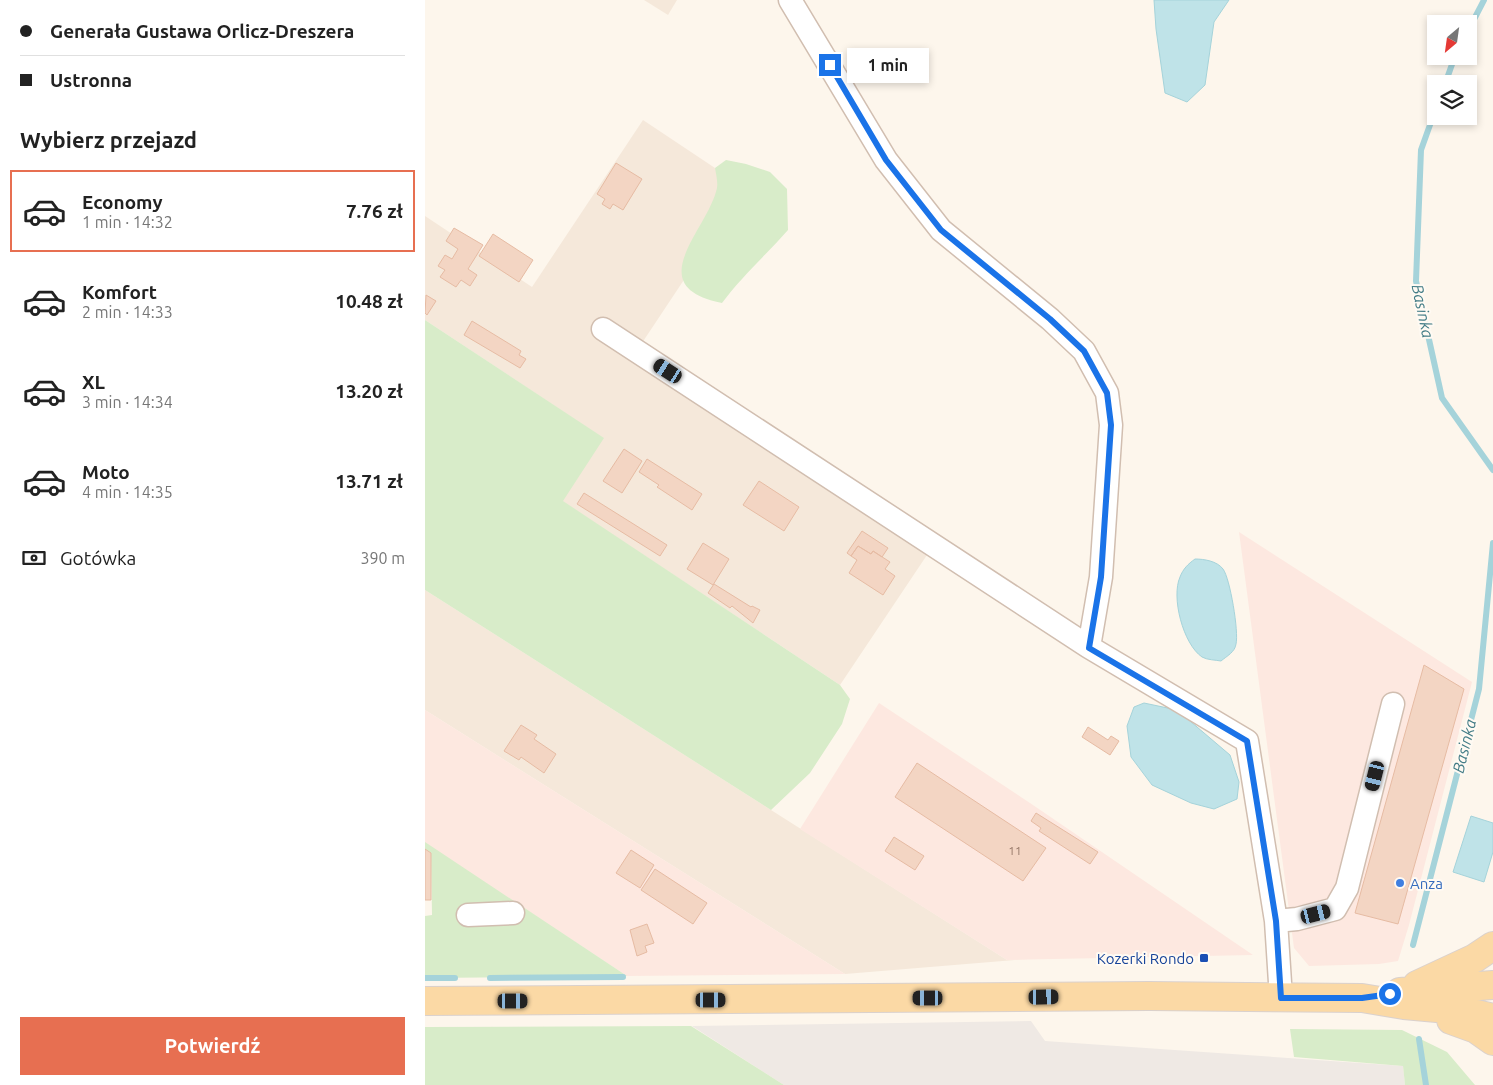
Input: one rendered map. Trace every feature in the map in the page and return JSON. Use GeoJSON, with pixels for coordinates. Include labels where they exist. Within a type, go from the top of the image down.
{"type":"FeatureCollection","features":[{"type":"Feature","properties":{"kind":"main road"},"geometry":{"type":"LineString","coordinates":[[1404,998],[1493,946]]}},
{"type":"Feature","properties":{"kind":"main road"},"geometry":{"type":"LineString","coordinates":[[425,1001],[1149,996],[1404,998],[1493,985]]}},
{"type":"Feature","properties":{"kind":"main road"},"geometry":{"type":"LineString","coordinates":[[1404,998],[1493,1018]]}},
{"type":"Feature","properties":{"kind":"main road"},"geometry":{"type":"LineString","coordinates":[[1404,998],[1476,1029],[1493,1042]]}},
{"type":"Feature","properties":{"kind":"street"},"geometry":{"type":"LineString","coordinates":[[790,0],[886,160],[941,230],[1050,319],[1084,351],[1107,393],[1111,425],[1101,577],[1089,648]]}},
{"type":"Feature","properties":{"kind":"street"},"geometry":{"type":"LineString","coordinates":[[603,329],[1089,648],[1247,741],[1276,921],[1281,998]]}},
{"type":"Feature","properties":{"kind":"street"},"geometry":{"type":"LineString","coordinates":[[1276,921],[1297,919],[1335,909],[1347,888],[1393,704]]}},
{"type":"Feature","properties":{"kind":"street"},"geometry":{"type":"LineString","coordinates":[[468,915],[513,913]]}},
{"type":"Feature","properties":{"kind":"shaded area"},"geometry":{"type":"Polygon","coordinates":[[[644,0],[677,0],[668,15],[644,0]]]}},
{"type":"Feature","properties":{"kind":"shaded area"},"geometry":{"type":"Polygon","coordinates":[[[643,120],[745,188],[634,355],[929,552],[840,685],[562,501],[603,438],[425,320],[425,216],[532,287],[643,120]]]}},
{"type":"Feature","properties":{"kind":"shaded area"},"geometry":{"type":"Polygon","coordinates":[[[1239,532],[1472,682],[1398,961],[1379,964],[1309,966],[1294,948],[1239,532]]]}},
{"type":"Feature","properties":{"kind":"shaded area"},"geometry":{"type":"Polygon","coordinates":[[[425,590],[1007,960],[1028,959],[845,974],[425,710],[425,590]]]}},
{"type":"Feature","properties":{"kind":"shaded area"},"geometry":{"type":"Polygon","coordinates":[[[879,703],[1253,955],[1007,960],[800,829],[879,703]]]}},
{"type":"Feature","properties":{"kind":"shaded area"},"geometry":{"type":"Polygon","coordinates":[[[425,710],[845,974],[627,976],[425,843],[425,710]]]}},
{"type":"Feature","properties":{"kind":"shaded area"},"geometry":{"type":"Polygon","coordinates":[[[1031,1021],[1045,1041],[1403,1066],[1405,1085],[784,1085],[692,1026],[1031,1021]]]}},
{"type":"Feature","properties":{"kind":"green space"},"geometry":{"type":"Polygon","coordinates":[[[726,160],[770,172],[787,189],[788,230],[745,275],[722,303],[698,295],[685,284],[682,270],[685,255],[717,188],[715,168],[726,160]]]}},
{"type":"Feature","properties":{"kind":"green space"},"geometry":{"type":"Polygon","coordinates":[[[425,320],[604,438],[563,501],[840,685],[850,699],[842,724],[810,773],[771,810],[425,590],[425,320]]]}},
{"type":"Feature","properties":{"kind":"green space"},"geometry":{"type":"Polygon","coordinates":[[[425,842],[627,976],[425,978],[425,916],[432,915],[431,853],[425,849],[425,842]]]}},
{"type":"Feature","properties":{"kind":"green space"},"geometry":{"type":"Polygon","coordinates":[[[691,1026],[784,1085],[425,1085],[425,1027],[691,1026]]]}},
{"type":"Feature","properties":{"kind":"green space"},"geometry":{"type":"Polygon","coordinates":[[[1290,1029],[1402,1030],[1447,1052],[1475,1085],[1405,1085],[1403,1066],[1294,1057],[1290,1029]]]}},
{"type":"Feature","properties":{"kind":"water"},"geometry":{"type":"Polygon","coordinates":[[[1154,0],[1229,0],[1214,22],[1205,85],[1187,102],[1165,93],[1154,0]]]}},
{"type":"Feature","properties":{"kind":"water"},"geometry":{"type":"Polygon","coordinates":[[[1195,559],[1214,562],[1226,574],[1235,617],[1237,638],[1232,652],[1221,661],[1204,658],[1195,651],[1184,631],[1181,620],[1177,596],[1180,577],[1188,565],[1195,559]]]}},
{"type":"Feature","properties":{"kind":"water"},"geometry":{"type":"Polygon","coordinates":[[[1144,703],[1177,710],[1230,755],[1239,782],[1237,799],[1214,809],[1191,803],[1152,785],[1131,757],[1127,726],[1134,707],[1144,703]]]}},
{"type":"Feature","properties":{"kind":"water"},"geometry":{"type":"Polygon","coordinates":[[[1471,816],[1493,823],[1493,852],[1484,882],[1453,872],[1471,816]]]}},
{"type":"Feature","properties":{"kind":"building"},"geometry":{"type":"Polygon","coordinates":[[[616,163],[642,179],[623,210],[613,204],[610,209],[602,204],[605,199],[597,194],[616,163]]]}},
{"type":"Feature","properties":{"kind":"building"},"geometry":{"type":"Polygon","coordinates":[[[454,228],[483,245],[468,269],[477,275],[470,286],[461,280],[456,287],[440,277],[445,270],[438,266],[445,255],[452,259],[458,249],[446,241],[454,228]]]}},
{"type":"Feature","properties":{"kind":"building"},"geometry":{"type":"Polygon","coordinates":[[[493,234],[533,260],[519,282],[479,256],[493,234]]]}},
{"type":"Feature","properties":{"kind":"building"},"geometry":{"type":"Polygon","coordinates":[[[426,295],[436,301],[427,315],[425,313],[426,295]]]}},
{"type":"Feature","properties":{"kind":"building"},"geometry":{"type":"Polygon","coordinates":[[[472,321],[521,351],[519,355],[526,359],[520,368],[464,335],[472,321]]]}},
{"type":"Feature","properties":{"kind":"building"},"geometry":{"type":"Polygon","coordinates":[[[624,449],[642,461],[622,493],[603,481],[624,449]]]}},
{"type":"Feature","properties":{"kind":"building"},"geometry":{"type":"Polygon","coordinates":[[[647,459],[702,494],[692,510],[657,487],[659,485],[639,472],[647,459]]]}},
{"type":"Feature","properties":{"kind":"building"},"geometry":{"type":"Polygon","coordinates":[[[759,481],[799,507],[784,531],[743,505],[759,481]]]}},
{"type":"Feature","properties":{"kind":"building"},"geometry":{"type":"Polygon","coordinates":[[[584,493],[667,545],[660,556],[577,504],[584,493]]]}},
{"type":"Feature","properties":{"kind":"building"},"geometry":{"type":"Polygon","coordinates":[[[862,531],[888,548],[882,557],[873,551],[871,554],[858,546],[851,556],[847,553],[862,531]]]}},
{"type":"Feature","properties":{"kind":"building"},"geometry":{"type":"Polygon","coordinates":[[[703,543],[729,559],[713,585],[687,569],[703,543]]]}},
{"type":"Feature","properties":{"kind":"building"},"geometry":{"type":"Polygon","coordinates":[[[858,546],[871,554],[873,551],[890,562],[885,569],[895,576],[883,595],[849,573],[857,560],[851,556],[858,546]]]}},
{"type":"Feature","properties":{"kind":"building"},"geometry":{"type":"Polygon","coordinates":[[[714,584],[751,607],[760,610],[753,623],[732,606],[730,608],[708,593],[714,584]]]}},
{"type":"Feature","properties":{"kind":"building"},"geometry":{"type":"Polygon","coordinates":[[[1424,665],[1464,689],[1398,924],[1355,913],[1424,665]]]}},
{"type":"Feature","properties":{"kind":"building"},"geometry":{"type":"Polygon","coordinates":[[[521,725],[537,735],[534,739],[556,754],[544,773],[521,757],[519,760],[504,751],[521,725]]]}},
{"type":"Feature","properties":{"kind":"building"},"geometry":{"type":"Polygon","coordinates":[[[1088,727],[1108,740],[1111,736],[1119,741],[1110,755],[1082,737],[1088,727]]]}},
{"type":"Feature","properties":{"kind":"building"},"geometry":{"type":"Polygon","coordinates":[[[917,763],[1046,848],[1023,881],[895,797],[917,763]]]}},
{"type":"Feature","properties":{"kind":"building"},"geometry":{"type":"Polygon","coordinates":[[[1036,813],[1098,852],[1090,864],[1039,831],[1041,828],[1031,821],[1036,813]]]}},
{"type":"Feature","properties":{"kind":"building"},"geometry":{"type":"Polygon","coordinates":[[[894,837],[924,856],[915,870],[885,851],[894,837]]]}},
{"type":"Feature","properties":{"kind":"building"},"geometry":{"type":"Polygon","coordinates":[[[425,849],[431,853],[431,900],[425,900],[425,849]]]}},
{"type":"Feature","properties":{"kind":"building"},"geometry":{"type":"Polygon","coordinates":[[[631,850],[654,865],[640,888],[616,873],[631,850]]]}},
{"type":"Feature","properties":{"kind":"building"},"geometry":{"type":"Polygon","coordinates":[[[655,869],[707,903],[693,924],[641,890],[655,869]]]}},
{"type":"Feature","properties":{"kind":"building"},"geometry":{"type":"Polygon","coordinates":[[[647,924],[654,943],[645,946],[647,952],[637,956],[630,930],[647,924]]]}},
{"type":"Feature","properties":{"kind":"waterway","name":"Basinka"},"geometry":{"type":"LineString","coordinates":[[1476,15],[1484,0]]}},
{"type":"Feature","properties":{"kind":"waterway","name":"Basinka"},"geometry":{"type":"LineString","coordinates":[[1448,75],[1452,65]]}},
{"type":"Feature","properties":{"kind":"waterway","name":"Basinka"},"geometry":{"type":"LineString","coordinates":[[1430,125],[1421,150],[1416,281],[1442,398],[1493,470]]}},
{"type":"Feature","properties":{"kind":"waterway","name":"Basinka"},"geometry":{"type":"LineString","coordinates":[[1413,945],[1479,689],[1493,543]]}},
{"type":"Feature","properties":{"kind":"waterway"},"geometry":{"type":"LineString","coordinates":[[490,978],[623,977]]}},
{"type":"Feature","properties":{"kind":"waterway"},"geometry":{"type":"LineString","coordinates":[[425,978],[455,978]]}},
{"type":"Feature","properties":{"kind":"waterway","name":"Basinka"},"geometry":{"type":"LineString","coordinates":[[1419,1039],[1426,1085]]}},
{"type":"Feature","properties":{"kind":"place","name":"Anza"},"geometry":{"type":"Point","coordinates":[1400,883]}},
{"type":"Feature","properties":{"kind":"place","name":"Kozerki Rondo"},"geometry":{"type":"Point","coordinates":[1204,958]}},
{"type":"Feature","properties":{"kind":"route"},"geometry":{"type":"LineString","coordinates":[[830,65],[886,160],[941,230],[1050,319],[1084,351],[1107,393],[1111,425],[1101,577],[1089,648],[1247,741],[1276,921],[1281,998],[1362,998],[1390,994]]}}]}
